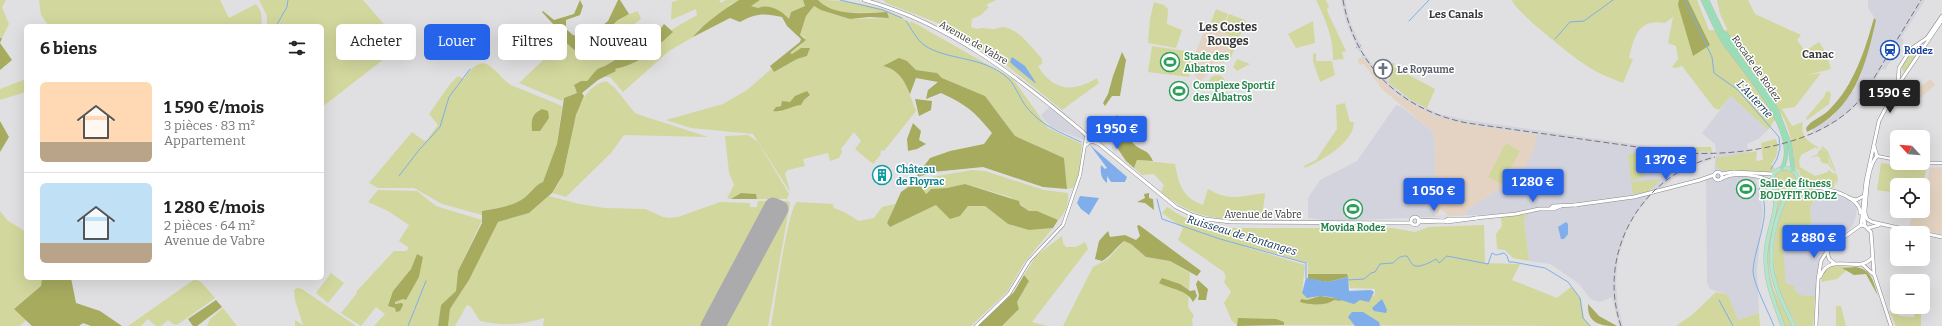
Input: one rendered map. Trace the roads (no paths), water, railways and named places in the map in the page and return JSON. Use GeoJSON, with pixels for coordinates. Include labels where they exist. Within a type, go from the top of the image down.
{"type":"FeatureCollection","features":[{"type":"Feature","properties":{"kind":"highway","name":"Rocade de Rodez"},"geometry":{"type":"LineString","coordinates":[[1703,0],[1725,43],[1757,86],[1772,110],[1787,148],[1786,160],[1782,168]]}},
{"type":"Feature","properties":{"kind":"highway","name":"Rocade de Rodez"},"geometry":{"type":"LineString","coordinates":[[1707,0],[1724,36],[1758,81],[1782,122],[1790,145],[1793,170]]}},
{"type":"Feature","properties":{"kind":"highway"},"geometry":{"type":"LineString","coordinates":[[1726,34],[1758,81]]}},
{"type":"Feature","properties":{"kind":"main road","name":"Avenue de Vabre"},"geometry":{"type":"LineString","coordinates":[[864,0],[907,14],[991,60],[1022,82],[1087,136]]}},
{"type":"Feature","properties":{"kind":"main road"},"geometry":{"type":"LineString","coordinates":[[1898,85],[1899,68],[1911,49],[1926,38],[1942,16]]}},
{"type":"Feature","properties":{"kind":"main road"},"geometry":{"type":"LineString","coordinates":[[1871,232],[1866,227],[1864,220],[1874,156],[1874,142],[1879,121],[1898,85],[1942,20]]}},
{"type":"Feature","properties":{"kind":"main road"},"geometry":{"type":"LineString","coordinates":[[1093,134],[1092,140],[1087,136],[1093,134]]}},
{"type":"Feature","properties":{"kind":"main road","name":"Avenue de Vabre"},"geometry":{"type":"LineString","coordinates":[[1092,140],[1099,144],[1176,207],[1192,215],[1205,219],[1231,222],[1411,221]]}},
{"type":"Feature","properties":{"kind":"main road"},"geometry":{"type":"LineString","coordinates":[[1816,326],[1818,276],[1821,261],[1827,251],[1860,225],[1864,196],[1874,156]]}},
{"type":"Feature","properties":{"kind":"main road"},"geometry":{"type":"LineString","coordinates":[[1783,326],[1770,293],[1766,262],[1768,236],[1777,205],[1772,182],[1774,174],[1782,168],[1793,170],[1799,180],[1812,186],[1833,191],[1847,198],[1856,200],[1864,196]]}},
{"type":"Feature","properties":{"kind":"main road"},"geometry":{"type":"LineString","coordinates":[[1418,221],[1415,225],[1411,221],[1414,217],[1418,221],[1444,221],[1448,219],[1467,219],[1513,214],[1642,195],[1714,176],[1718,172],[1721,174],[1733,172],[1774,174]]}},
{"type":"Feature","properties":{"kind":"main road"},"geometry":{"type":"LineString","coordinates":[[1721,174],[1721,179]]}},
{"type":"Feature","properties":{"kind":"main road"},"geometry":{"type":"LineString","coordinates":[[1714,176],[1718,180],[1725,176],[1740,174],[1762,178],[1772,182]]}},
{"type":"Feature","properties":{"kind":"main road"},"geometry":{"type":"LineString","coordinates":[[1796,189],[1799,180]]}},
{"type":"Feature","properties":{"kind":"main road"},"geometry":{"type":"LineString","coordinates":[[1794,326],[1776,290],[1771,263],[1774,230],[1782,203],[1788,194],[1803,186],[1812,186]]}},
{"type":"Feature","properties":{"kind":"main road"},"geometry":{"type":"LineString","coordinates":[[1774,188],[1780,193],[1788,194]]}},
{"type":"Feature","properties":{"kind":"main road"},"geometry":{"type":"LineString","coordinates":[[1847,198],[1860,210],[1860,225]]}},
{"type":"Feature","properties":{"kind":"main road"},"geometry":{"type":"LineString","coordinates":[[1865,212],[1869,220],[1890,226]]}},
{"type":"Feature","properties":{"kind":"main road"},"geometry":{"type":"LineString","coordinates":[[1860,225],[1866,227],[1881,224]]}},
{"type":"Feature","properties":{"kind":"main road"},"geometry":{"type":"LineString","coordinates":[[1876,226],[1871,232],[1874,274],[1891,326]]}},
{"type":"Feature","properties":{"kind":"main road"},"geometry":{"type":"LineString","coordinates":[[1930,235],[1942,237]]}},
{"type":"Feature","properties":{"kind":"main road"},"geometry":{"type":"LineString","coordinates":[[1827,251],[1829,259],[1834,263]]}},
{"type":"Feature","properties":{"kind":"main road"},"geometry":{"type":"LineString","coordinates":[[1863,265],[1872,258]]}},
{"type":"Feature","properties":{"kind":"main road"},"geometry":{"type":"LineString","coordinates":[[1816,326],[1819,278],[1825,268],[1834,263],[1863,265],[1874,274]]}},
{"type":"Feature","properties":{"kind":"street"},"geometry":{"type":"LineString","coordinates":[[976,326],[1009,294],[1029,261],[1063,225],[1080,175],[1087,136]]}},
{"type":"Feature","properties":{"kind":"street"},"geometry":{"type":"LineString","coordinates":[[1084,146],[1092,140]]}},
{"type":"Feature","properties":{"kind":"street"},"geometry":{"type":"LineString","coordinates":[[1874,156],[1890,159]]}},
{"type":"Feature","properties":{"kind":"street"},"geometry":{"type":"LineString","coordinates":[[1930,163],[1942,163]]}},
{"type":"Feature","properties":{"kind":"water"},"geometry":{"type":"Polygon","coordinates":[[[1012,57],[1025,66],[1036,83],[1010,62],[1012,57]]]}},
{"type":"Feature","properties":{"kind":"water"},"geometry":{"type":"Polygon","coordinates":[[[1090,145],[1127,177],[1125,182],[1111,182],[1107,176],[1107,183],[1103,179],[1101,175],[1101,165],[1105,169],[1107,168],[1090,145]]]}},
{"type":"Feature","properties":{"kind":"water"},"geometry":{"type":"Polygon","coordinates":[[[1080,196],[1099,198],[1089,215],[1081,209],[1077,203],[1080,196]]]}},
{"type":"Feature","properties":{"kind":"water"},"geometry":{"type":"Polygon","coordinates":[[[1566,222],[1568,224],[1568,234],[1564,239],[1561,239],[1558,227],[1566,222]]]}},
{"type":"Feature","properties":{"kind":"water"},"geometry":{"type":"Polygon","coordinates":[[[1348,277],[1349,291],[1371,290],[1374,292],[1369,302],[1360,300],[1354,304],[1331,297],[1320,296],[1307,298],[1302,293],[1306,278],[1328,282],[1348,277]]]}},
{"type":"Feature","properties":{"kind":"water"},"geometry":{"type":"Polygon","coordinates":[[[1382,299],[1387,310],[1386,313],[1374,311],[1372,308],[1382,299]]]}},
{"type":"Feature","properties":{"kind":"water"},"geometry":{"type":"Polygon","coordinates":[[[1352,312],[1363,312],[1379,322],[1380,326],[1355,326],[1348,317],[1352,312]]]}},
{"type":"Feature","properties":{"kind":"waterway"},"geometry":{"type":"LineString","coordinates":[[277,24],[287,7],[288,0]]}},
{"type":"Feature","properties":{"kind":"waterway","name":"Ruisseau de Fontanges"},"geometry":{"type":"LineString","coordinates":[[840,0],[883,10],[902,18]]}},
{"type":"Feature","properties":{"kind":"waterway"},"geometry":{"type":"LineString","coordinates":[[1409,21],[1429,0]]}},
{"type":"Feature","properties":{"kind":"waterway"},"geometry":{"type":"LineString","coordinates":[[1555,39],[1570,22],[1584,21],[1613,0]]}},
{"type":"Feature","properties":{"kind":"waterway","name":"L'Auterne"},"geometry":{"type":"LineString","coordinates":[[1685,0],[1712,57],[1714,73],[1738,90],[1779,137],[1780,148],[1777,159],[1771,169]]}},
{"type":"Feature","properties":{"kind":"waterway","name":"Ruisseau de Fontanges"},"geometry":{"type":"LineString","coordinates":[[906,21],[921,43],[933,50],[983,64],[1003,74],[1011,82],[1028,109],[1034,115],[1053,128],[1081,142]]}},
{"type":"Feature","properties":{"kind":"waterway"},"geometry":{"type":"LineString","coordinates":[[399,176],[419,150],[440,127],[449,97],[470,69]]}},
{"type":"Feature","properties":{"kind":"waterway","name":"L'Auterne"},"geometry":{"type":"LineString","coordinates":[[1760,185],[1759,190],[1763,198],[1765,208],[1753,271],[1758,290],[1774,326]]}},
{"type":"Feature","properties":{"kind":"waterway","name":"Ruisseau de Fontanges"},"geometry":{"type":"LineString","coordinates":[[1157,199],[1162,219],[1220,239],[1306,263],[1306,278]]}},
{"type":"Feature","properties":{"kind":"waterway","name":"Ruisseau de Fontanges"},"geometry":{"type":"LineString","coordinates":[[1347,280],[1364,279],[1371,273],[1375,272],[1380,264],[1393,263],[1403,256],[1407,256],[1415,266],[1424,265],[1436,259],[1439,263],[1447,256],[1488,264],[1492,253],[1496,255],[1504,253],[1509,262],[1545,268],[1568,282],[1580,298],[1583,318],[1590,326]]}},
{"type":"Feature","properties":{"kind":"waterway"},"geometry":{"type":"LineString","coordinates":[[408,326],[426,281]]}},
{"type":"Feature","properties":{"kind":"waterway"},"geometry":{"type":"LineString","coordinates":[[1719,300],[1733,326]]}},
{"type":"Feature","properties":{"kind":"railway"},"geometry":{"type":"LineString","coordinates":[[1343,0],[1349,24],[1358,46],[1370,65],[1385,82],[1402,96],[1422,108],[1444,117],[1467,123],[1673,152],[1697,153],[1723,153],[1777,145],[1803,137],[1827,126],[1848,111],[1865,93],[1921,0]]}},
{"type":"Feature","properties":{"kind":"railway"},"geometry":{"type":"LineString","coordinates":[[1621,326],[1615,299],[1615,272],[1620,246],[1631,221],[1646,199],[1666,181],[1689,166],[1715,157]]}},
{"type":"Feature","properties":{"kind":"place","name":"Rodez"},"geometry":{"type":"Point","coordinates":[1890,50]}},
{"type":"Feature","properties":{"kind":"place","name":"Stade des Albatros"},"geometry":{"type":"Point","coordinates":[1170,62]}},
{"type":"Feature","properties":{"kind":"place","name":"Le Royaume"},"geometry":{"type":"Point","coordinates":[1383,69]}},
{"type":"Feature","properties":{"kind":"place","name":"Complexe Sportif des Albatros"},"geometry":{"type":"Point","coordinates":[1179,91]}},
{"type":"Feature","properties":{"kind":"place","name":"Château de Floyrac"},"geometry":{"type":"Point","coordinates":[882,175]}},
{"type":"Feature","properties":{"kind":"place","name":"Salle de fitness BODYFIT RODEZ"},"geometry":{"type":"Point","coordinates":[1746,189]}},
{"type":"Feature","properties":{"kind":"place","name":"Movida Rodez"},"geometry":{"type":"Point","coordinates":[1353,209]}},
{"type":"Feature","properties":{"kind":"district","name":"Les Canals"},"geometry":{"type":"Point","coordinates":[1456,14]}},
{"type":"Feature","properties":{"kind":"district","name":"Les Costes Rouges"},"geometry":{"type":"Point","coordinates":[1228,34]}},
{"type":"Feature","properties":{"kind":"district","name":"Canac"},"geometry":{"type":"Point","coordinates":[1818,54]}}]}
